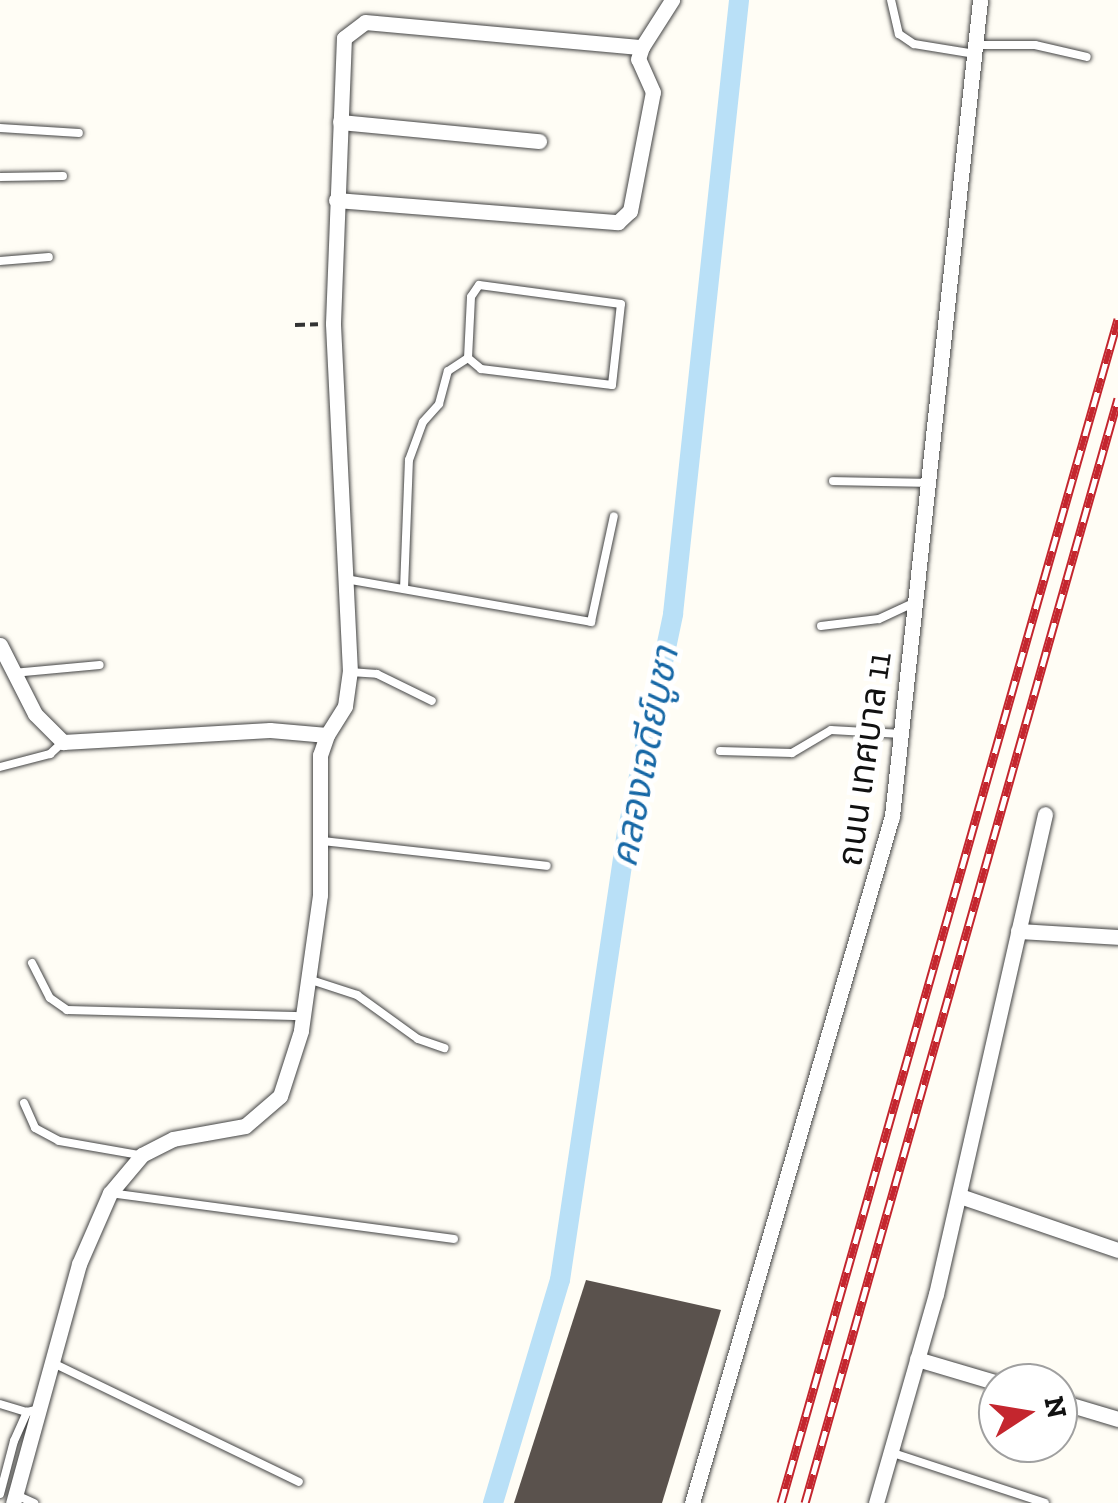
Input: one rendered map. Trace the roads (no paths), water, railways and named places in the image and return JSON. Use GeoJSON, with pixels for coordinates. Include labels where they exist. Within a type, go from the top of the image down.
{"type":"FeatureCollection","features":[{"type":"Feature","properties":{"kind":"street"},"geometry":{"type":"LineString","coordinates":[[336,200],[618,222],[630,211],[652,92],[638,60],[672,0]]}},
{"type":"Feature","properties":{"kind":"street","name":"ถนน เทศบาล 11"},"geometry":{"type":"LineString","coordinates":[[692,1503],[880,870],[902,734],[980,0]]}},
{"type":"Feature","properties":{"kind":"street"},"geometry":{"type":"LineString","coordinates":[[7,1492],[52,1363],[79,1264],[110,1193],[142,1155],[173,1139],[245,1126],[266,1114],[280,1096],[302,1016],[322,841],[320,755],[326,735],[345,706],[350,672],[341,578],[333,323],[344,38],[364,22],[642,47]]}},
{"type":"Feature","properties":{"kind":"street"},"geometry":{"type":"LineString","coordinates":[[340,122],[539,141]]}},
{"type":"Feature","properties":{"kind":"street"},"geometry":{"type":"LineString","coordinates":[[0,645],[34,714],[62,742],[270,730],[326,735]]}},
{"type":"Feature","properties":{"kind":"street"},"geometry":{"type":"LineString","coordinates":[[876,1503],[960,1196],[1045,814]]}},
{"type":"Feature","properties":{"kind":"street"},"geometry":{"type":"LineString","coordinates":[[1018,931],[1118,937]]}},
{"type":"Feature","properties":{"kind":"street"},"geometry":{"type":"LineString","coordinates":[[960,1196],[1118,1250]]}},
{"type":"Feature","properties":{"kind":"street"},"geometry":{"type":"LineString","coordinates":[[917,1359],[978,1377]]}},
{"type":"Feature","properties":{"kind":"street"},"geometry":{"type":"LineString","coordinates":[[1078,1407],[1118,1419]]}},
{"type":"Feature","properties":{"kind":"lane"},"geometry":{"type":"LineString","coordinates":[[891,0],[899,34],[914,44],[976,50],[1035,46],[1087,58]]}},
{"type":"Feature","properties":{"kind":"lane"},"geometry":{"type":"LineString","coordinates":[[0,128],[80,133]]}},
{"type":"Feature","properties":{"kind":"lane"},"geometry":{"type":"LineString","coordinates":[[0,177],[62,176]]}},
{"type":"Feature","properties":{"kind":"lane"},"geometry":{"type":"LineString","coordinates":[[0,261],[49,257]]}},
{"type":"Feature","properties":{"kind":"lane"},"geometry":{"type":"LineString","coordinates":[[479,286],[621,304],[612,385],[481,369],[468,358],[472,298],[479,286]]}},
{"type":"Feature","properties":{"kind":"lane"},"geometry":{"type":"LineString","coordinates":[[404,589],[409,460],[423,422],[439,404],[448,371],[468,358]]}},
{"type":"Feature","properties":{"kind":"lane"},"geometry":{"type":"LineString","coordinates":[[833,481],[929,483]]}},
{"type":"Feature","properties":{"kind":"lane"},"geometry":{"type":"LineString","coordinates":[[341,578],[590,622],[614,516]]}},
{"type":"Feature","properties":{"kind":"lane"},"geometry":{"type":"LineString","coordinates":[[820,626],[879,619],[915,602]]}},
{"type":"Feature","properties":{"kind":"lane"},"geometry":{"type":"LineString","coordinates":[[14,673],[100,665]]}},
{"type":"Feature","properties":{"kind":"lane"},"geometry":{"type":"LineString","coordinates":[[350,672],[376,674],[432,701]]}},
{"type":"Feature","properties":{"kind":"lane"},"geometry":{"type":"LineString","coordinates":[[720,751],[792,753],[831,730],[902,734]]}},
{"type":"Feature","properties":{"kind":"lane"},"geometry":{"type":"LineString","coordinates":[[0,767],[50,754],[62,742]]}},
{"type":"Feature","properties":{"kind":"lane"},"geometry":{"type":"LineString","coordinates":[[322,841],[547,866]]}},
{"type":"Feature","properties":{"kind":"lane"},"geometry":{"type":"LineString","coordinates":[[32,964],[50,998],[67,1010],[302,1016]]}},
{"type":"Feature","properties":{"kind":"lane"},"geometry":{"type":"LineString","coordinates":[[308,979],[357,996],[418,1040],[444,1048]]}},
{"type":"Feature","properties":{"kind":"lane"},"geometry":{"type":"LineString","coordinates":[[24,1104],[36,1128],[59,1141],[142,1155]]}},
{"type":"Feature","properties":{"kind":"lane"},"geometry":{"type":"LineString","coordinates":[[110,1193],[454,1239]]}},
{"type":"Feature","properties":{"kind":"lane"},"geometry":{"type":"LineString","coordinates":[[52,1363],[298,1482]]}},
{"type":"Feature","properties":{"kind":"lane"},"geometry":{"type":"LineString","coordinates":[[0,1404],[34,1410]]}},
{"type":"Feature","properties":{"kind":"lane"},"geometry":{"type":"LineString","coordinates":[[890,1452],[1045,1503]]}},
{"type":"Feature","properties":{"kind":"lane"},"geometry":{"type":"LineString","coordinates":[[7,1492],[34,1503]]}},
{"type":"Feature","properties":{"kind":"waterway","name":"คลองเจดีย์บูชา"},"geometry":{"type":"LineString","coordinates":[[493,1503],[560,1280],[627,833],[673,614],[739,0]]}},
{"type":"Feature","properties":{"kind":"railway"},"geometry":{"type":"LineString","coordinates":[[781,1503],[1118,319]]}},
{"type":"Feature","properties":{"kind":"railway"},"geometry":{"type":"LineString","coordinates":[[805,1503],[1118,398]]}}]}
